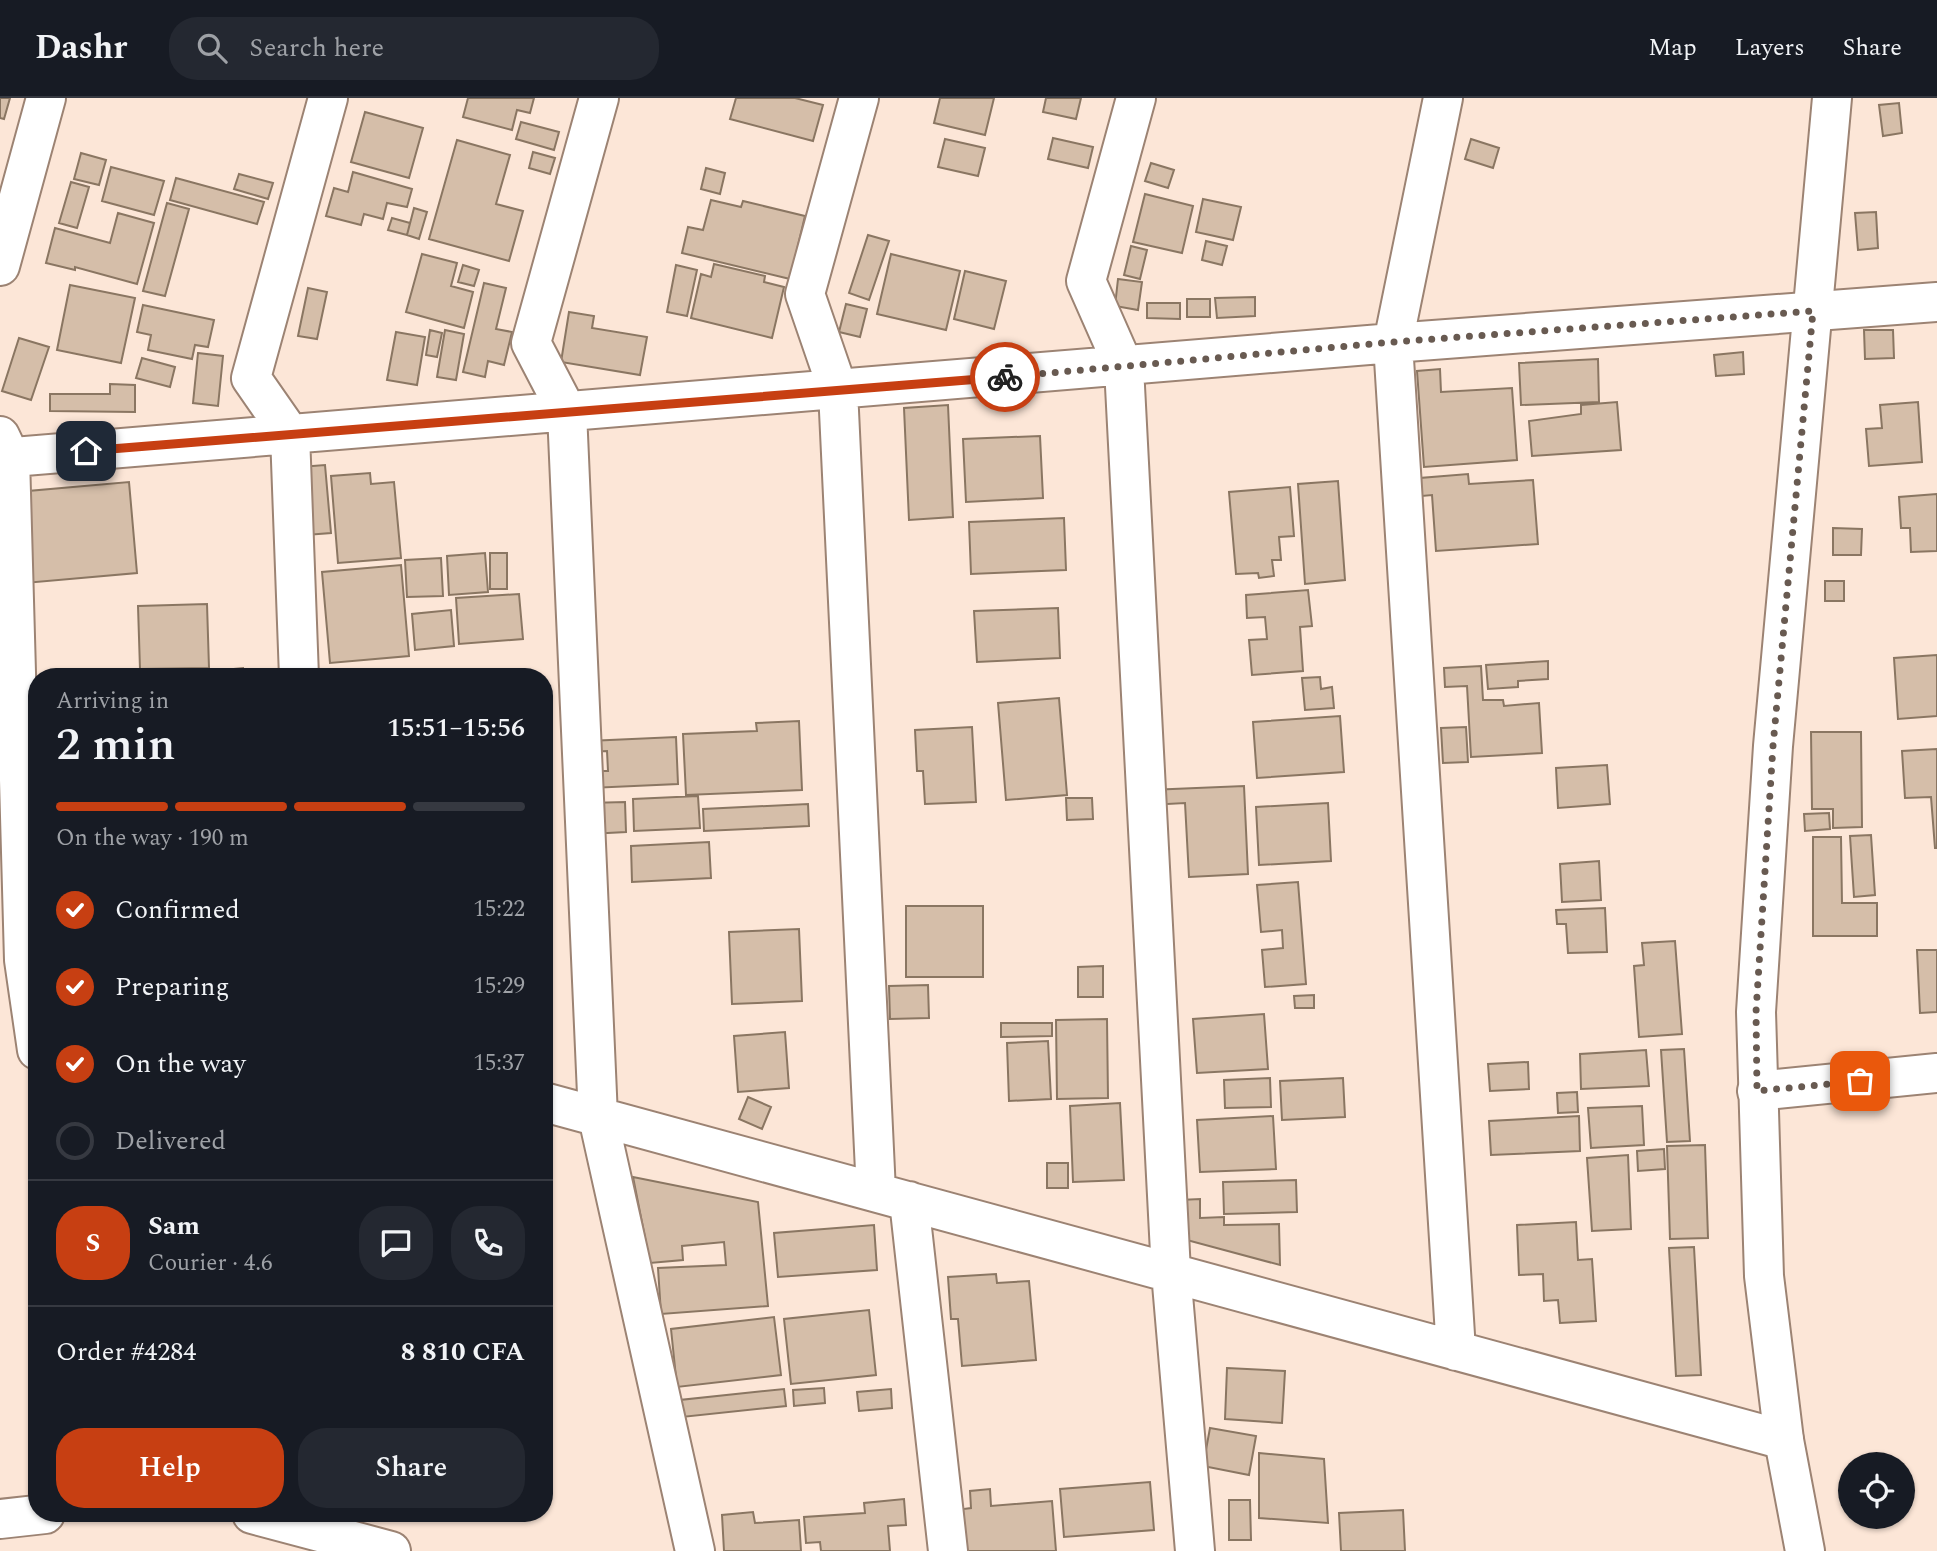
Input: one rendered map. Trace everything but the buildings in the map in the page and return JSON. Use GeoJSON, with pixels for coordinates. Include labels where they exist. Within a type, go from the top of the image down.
{"type":"FeatureCollection","features":[{"type":"Feature","properties":{"kind":"street"},"geometry":{"type":"LineString","coordinates":[[0,266],[46,98]]}},
{"type":"Feature","properties":{"kind":"street"},"geometry":{"type":"LineString","coordinates":[[299,668],[290,434],[251,377],[328,98]]}},
{"type":"Feature","properties":{"kind":"street"},"geometry":{"type":"LineString","coordinates":[[599,98],[531,342],[567,412],[598,1117],[695,1551]]}},
{"type":"Feature","properties":{"kind":"street"},"geometry":{"type":"LineString","coordinates":[[859,98],[805,294],[838,390],[892,1197],[948,1551]]}},
{"type":"Feature","properties":{"kind":"street"},"geometry":{"type":"LineString","coordinates":[[1136,98],[1086,281],[1124,367],[1171,1272],[1195,1551]]}},
{"type":"Feature","properties":{"kind":"street"},"geometry":{"type":"LineString","coordinates":[[1443,98],[1393,342],[1456,1351]]}},
{"type":"Feature","properties":{"kind":"street"},"geometry":{"type":"LineString","coordinates":[[1805,1551],[1784,1440],[1764,1276],[1756,1012],[1773,746],[1832,98]]}},
{"type":"Feature","properties":{"kind":"street"},"geometry":{"type":"LineString","coordinates":[[28,1002],[20,959],[3,450],[290,434],[1124,367],[1393,342],[1937,302]]}},
{"type":"Feature","properties":{"kind":"street"},"geometry":{"type":"LineString","coordinates":[[1757,1091],[1937,1073]]}},
{"type":"Feature","properties":{"kind":"street"},"geometry":{"type":"LineString","coordinates":[[553,1104],[1784,1440]]}},
{"type":"Feature","properties":{"kind":"street"},"geometry":{"type":"LineString","coordinates":[[0,1519],[28,1516]]}},
{"type":"Feature","properties":{"kind":"street"},"geometry":{"type":"LineString","coordinates":[[282,1522],[391,1551]]}},
{"type":"Feature","properties":{"kind":"way so far"},"geometry":{"type":"LineString","coordinates":[[1005,377],[1393,342],[1813,311],[1773,746],[1756,1012],[1757,1091],[1860,1081]]}},
{"type":"Feature","properties":{"kind":"route"},"geometry":{"type":"LineString","coordinates":[[86,451],[1005,377]]}}]}
